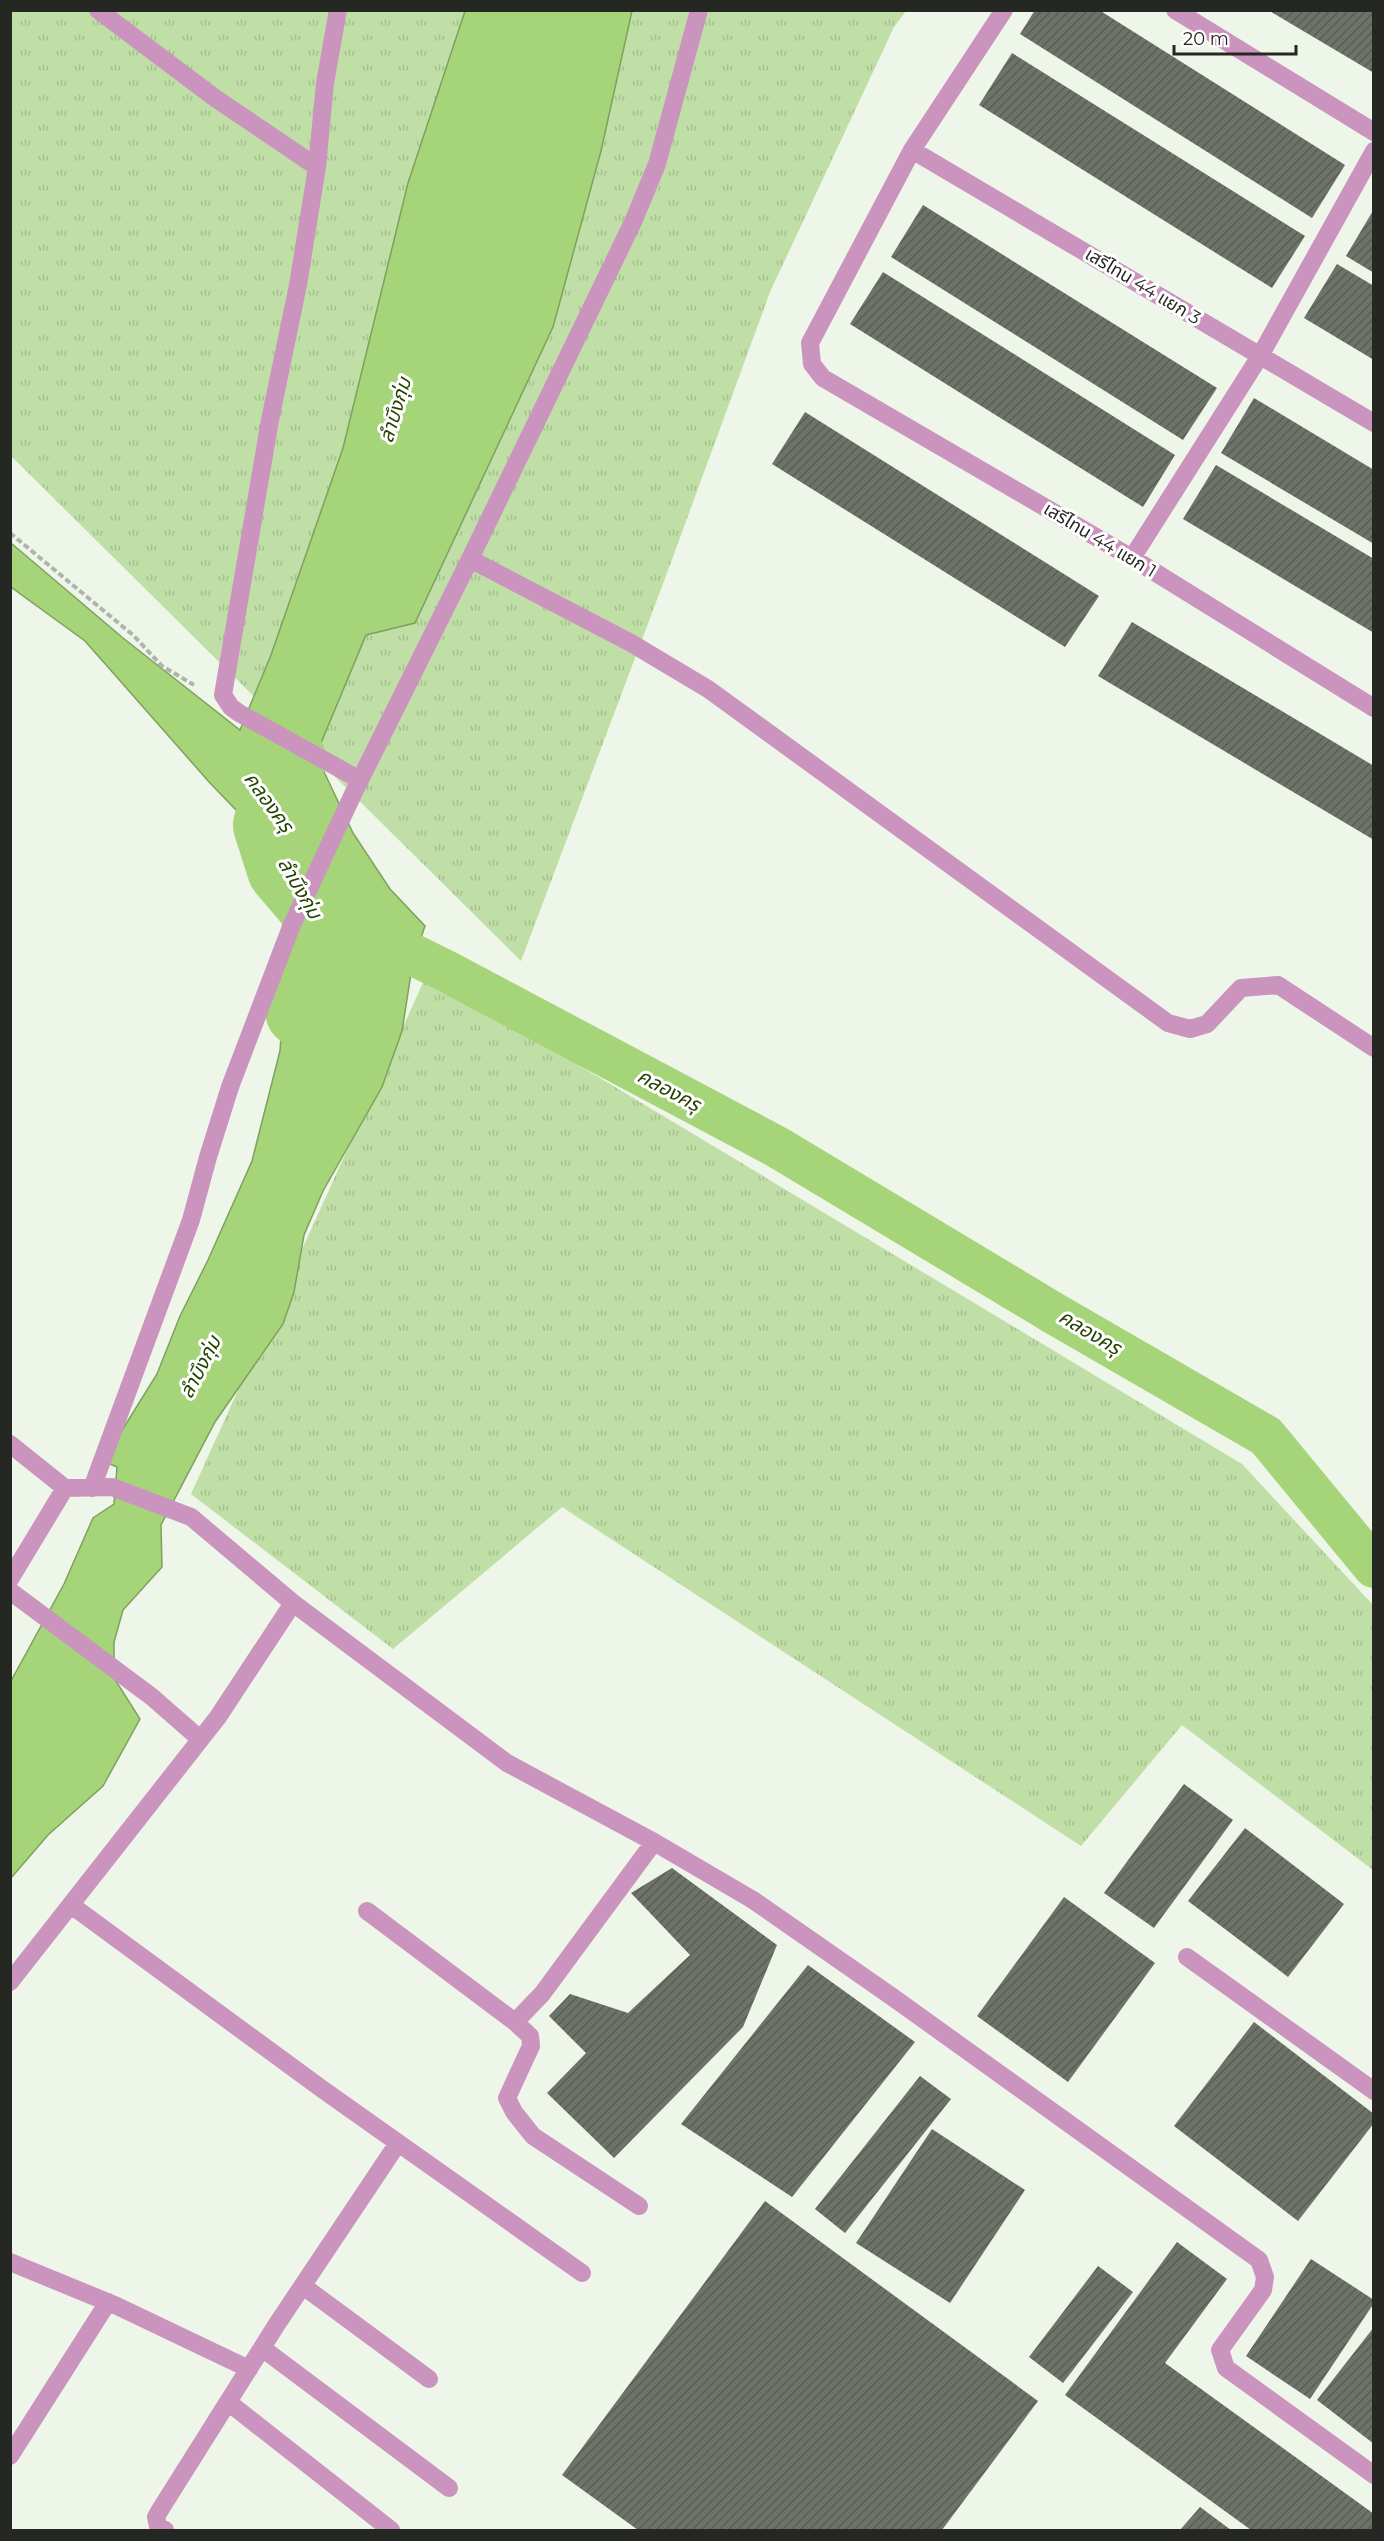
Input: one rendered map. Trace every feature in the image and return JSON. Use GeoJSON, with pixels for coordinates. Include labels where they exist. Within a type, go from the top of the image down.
{"type":"FeatureCollection","features":[{"type":"Feature","properties":{"kind":"street"},"geometry":{"type":"LineString","coordinates":[[98,10],[215,98],[317,167]]}},
{"type":"Feature","properties":{"kind":"street"},"geometry":{"type":"LineString","coordinates":[[338,10],[325,83],[317,167],[298,285],[270,420],[223,695],[231,707],[239,713],[338,768],[357,786]]}},
{"type":"Feature","properties":{"kind":"street"},"geometry":{"type":"LineString","coordinates":[[92,1488],[191,1220],[230,1087],[291,927],[357,786],[638,213],[657,164],[699,10]]}},
{"type":"Feature","properties":{"kind":"street"},"geometry":{"type":"LineString","coordinates":[[912,150],[1004,10]]}},
{"type":"Feature","properties":{"kind":"street"},"geometry":{"type":"LineString","coordinates":[[1175,10],[1374,132]]}},
{"type":"Feature","properties":{"kind":"street","name":"เสรีไทน 44 แยก 3"},"geometry":{"type":"LineString","coordinates":[[912,150],[1374,423]]}},
{"type":"Feature","properties":{"kind":"street","name":"เสรีไทน 44 แยก 1"},"geometry":{"type":"LineString","coordinates":[[912,150],[810,343],[813,364],[823,378],[1132,558],[1374,708]]}},
{"type":"Feature","properties":{"kind":"street"},"geometry":{"type":"LineString","coordinates":[[1132,558],[1260,356],[1374,151]]}},
{"type":"Feature","properties":{"kind":"street"},"geometry":{"type":"LineString","coordinates":[[470,559],[631,643],[708,689],[1168,1023],[1190,1029],[1207,1024],[1241,988],[1278,985],[1374,1048]]}},
{"type":"Feature","properties":{"kind":"street"},"geometry":{"type":"LineString","coordinates":[[10,1444],[65,1488],[112,1487],[191,1517],[294,1603],[507,1763],[654,1842],[753,1900],[1259,2260],[1265,2277],[1263,2290],[1220,2350],[1226,2368],[1374,2475]]}},
{"type":"Feature","properties":{"kind":"street"},"geometry":{"type":"LineString","coordinates":[[10,1579],[65,1488]]}},
{"type":"Feature","properties":{"kind":"street"},"geometry":{"type":"LineString","coordinates":[[10,1591],[152,1697],[200,1739]]}},
{"type":"Feature","properties":{"kind":"street"},"geometry":{"type":"LineString","coordinates":[[10,1982],[218,1717],[294,1603]]}},
{"type":"Feature","properties":{"kind":"street"},"geometry":{"type":"LineString","coordinates":[[515,2022],[542,1994],[654,1842]]}},
{"type":"Feature","properties":{"kind":"street"},"geometry":{"type":"LineString","coordinates":[[71,1905],[398,2143],[582,2273]]}},
{"type":"Feature","properties":{"kind":"street"},"geometry":{"type":"LineString","coordinates":[[367,1911],[515,2022],[530,2036],[531,2046],[507,2098],[514,2112],[533,2136],[639,2206]]}},
{"type":"Feature","properties":{"kind":"street"},"geometry":{"type":"LineString","coordinates":[[1187,1957],[1374,2091]]}},
{"type":"Feature","properties":{"kind":"street"},"geometry":{"type":"LineString","coordinates":[[165,2530],[158,2526],[156,2517],[249,2368],[398,2143]]}},
{"type":"Feature","properties":{"kind":"street"},"geometry":{"type":"LineString","coordinates":[[10,2262],[108,2302],[249,2368]]}},
{"type":"Feature","properties":{"kind":"street"},"geometry":{"type":"LineString","coordinates":[[303,2286],[429,2379]]}},
{"type":"Feature","properties":{"kind":"street"},"geometry":{"type":"LineString","coordinates":[[10,2456],[108,2302]]}},
{"type":"Feature","properties":{"kind":"street"},"geometry":{"type":"LineString","coordinates":[[262,2348],[449,2488]]}},
{"type":"Feature","properties":{"kind":"street"},"geometry":{"type":"LineString","coordinates":[[228,2402],[391,2530]]}},
{"type":"Feature","properties":{"kind":"path"},"geometry":{"type":"LineString","coordinates":[[10,533],[133,635],[162,666],[199,688],[223,695]]}},
{"type":"Feature","properties":{"kind":"green space"},"geometry":{"type":"Polygon","coordinates":[[[10,11],[906,11],[894,27],[770,292],[521,961],[11,456],[10,11]]]}},
{"type":"Feature","properties":{"kind":"green space"},"geometry":{"type":"Polygon","coordinates":[[[427,974],[1242,1464],[1373,1605],[1373,1870],[1182,1725],[1081,1846],[562,1507],[393,1649],[191,1494],[427,974]]]}},
{"type":"Feature","properties":{"kind":"water"},"geometry":{"type":"Polygon","coordinates":[[[465,11],[632,11],[601,151],[553,327],[415,623],[366,635],[316,755],[353,833],[390,889],[425,926],[413,961],[402,1031],[382,1087],[323,1191],[304,1235],[294,1292],[283,1324],[215,1422],[161,1525],[162,1567],[123,1610],[114,1642],[114,1678],[140,1719],[103,1786],[48,1835],[11,1878],[11,1681],[64,1584],[93,1518],[114,1504],[117,1467],[103,1461],[157,1374],[180,1316],[208,1260],[252,1161],[280,1051],[284,996],[321,902],[297,873],[210,783],[85,641],[11,587],[11,543],[123,638],[240,730],[271,655],[343,448],[408,183],[465,11]]]}},
{"type":"Feature","properties":{"kind":"building"},"geometry":{"type":"Polygon","coordinates":[[[1035,10],[1099,10],[1345,165],[1312,218],[1020,34],[1035,10]]]}},
{"type":"Feature","properties":{"kind":"building"},"geometry":{"type":"Polygon","coordinates":[[[1268,10],[1374,10],[1374,73],[1268,10]]]}},
{"type":"Feature","properties":{"kind":"building"},"geometry":{"type":"Polygon","coordinates":[[[1012,53],[1305,236],[1272,288],[979,105],[1012,53]]]}},
{"type":"Feature","properties":{"kind":"building"},"geometry":{"type":"Polygon","coordinates":[[[923,205],[1217,388],[1183,440],[891,257],[923,205]]]}},
{"type":"Feature","properties":{"kind":"building"},"geometry":{"type":"Polygon","coordinates":[[[1374,209],[1374,273],[1346,256],[1374,209]]]}},
{"type":"Feature","properties":{"kind":"building"},"geometry":{"type":"Polygon","coordinates":[[[1337,264],[1374,286],[1374,360],[1304,318],[1337,264]]]}},
{"type":"Feature","properties":{"kind":"building"},"geometry":{"type":"Polygon","coordinates":[[[883,272],[1175,455],[1143,507],[850,324],[883,272]]]}},
{"type":"Feature","properties":{"kind":"building"},"geometry":{"type":"Polygon","coordinates":[[[1254,398],[1374,470],[1374,544],[1221,453],[1254,398]]]}},
{"type":"Feature","properties":{"kind":"building"},"geometry":{"type":"Polygon","coordinates":[[[805,412],[1099,596],[1065,647],[772,464],[805,412]]]}},
{"type":"Feature","properties":{"kind":"building"},"geometry":{"type":"Polygon","coordinates":[[[1216,465],[1374,559],[1374,633],[1183,519],[1216,465]]]}},
{"type":"Feature","properties":{"kind":"building"},"geometry":{"type":"Polygon","coordinates":[[[1132,622],[1374,766],[1374,840],[1098,676],[1132,622]]]}},
{"type":"Feature","properties":{"kind":"building"},"geometry":{"type":"Polygon","coordinates":[[[1184,1784],[1233,1820],[1154,1928],[1104,1893],[1184,1784]]]}},
{"type":"Feature","properties":{"kind":"building"},"geometry":{"type":"Polygon","coordinates":[[[1245,1828],[1344,1904],[1288,1977],[1188,1901],[1245,1828]]]}},
{"type":"Feature","properties":{"kind":"building"},"geometry":{"type":"Polygon","coordinates":[[[672,1868],[777,1945],[743,2027],[614,2158],[547,2093],[586,2053],[549,2016],[570,1994],[628,2013],[690,1955],[631,1893],[672,1868]]]}},
{"type":"Feature","properties":{"kind":"building"},"geometry":{"type":"Polygon","coordinates":[[[1064,1897],[1155,1963],[1068,2082],[977,2016],[1064,1897]]]}},
{"type":"Feature","properties":{"kind":"building"},"geometry":{"type":"Polygon","coordinates":[[[808,1965],[915,2042],[792,2197],[681,2124],[808,1965]]]}},
{"type":"Feature","properties":{"kind":"building"},"geometry":{"type":"Polygon","coordinates":[[[1254,2022],[1374,2114],[1374,2123],[1298,2221],[1174,2126],[1254,2022]]]}},
{"type":"Feature","properties":{"kind":"building"},"geometry":{"type":"Polygon","coordinates":[[[920,2076],[951,2099],[845,2233],[815,2209],[920,2076]]]}},
{"type":"Feature","properties":{"kind":"building"},"geometry":{"type":"Polygon","coordinates":[[[932,2129],[1025,2190],[950,2303],[856,2243],[932,2129]]]}},
{"type":"Feature","properties":{"kind":"building"},"geometry":{"type":"Polygon","coordinates":[[[765,2201],[1038,2401],[942,2530],[638,2530],[562,2475],[765,2201]]]}},
{"type":"Feature","properties":{"kind":"building"},"geometry":{"type":"Polygon","coordinates":[[[1177,2242],[1227,2279],[1165,2363],[1374,2514],[1374,2530],[1251,2530],[1065,2395],[1177,2242]]]}},
{"type":"Feature","properties":{"kind":"building"},"geometry":{"type":"Polygon","coordinates":[[[1311,2259],[1374,2300],[1374,2303],[1310,2399],[1246,2356],[1311,2259]]]}},
{"type":"Feature","properties":{"kind":"building"},"geometry":{"type":"Polygon","coordinates":[[[1098,2266],[1133,2292],[1063,2383],[1029,2357],[1098,2266]]]}},
{"type":"Feature","properties":{"kind":"building"},"geometry":{"type":"Polygon","coordinates":[[[1374,2327],[1374,2444],[1317,2400],[1374,2327]]]}},
{"type":"Feature","properties":{"kind":"building"},"geometry":{"type":"Polygon","coordinates":[[[1200,2507],[1231,2530],[1180,2530],[1200,2507]]]}},
{"type":"Feature","properties":{"kind":"waterway","name":"ลำบึงกุ่ม"},"geometry":{"type":"LineString","coordinates":[[289,759],[270,825],[284,869],[313,903],[322,925],[302,1011]]}},
{"type":"Feature","properties":{"kind":"waterway","name":"คลองครุ"},"geometry":{"type":"LineString","coordinates":[[363,930],[446,971],[777,1147],[1055,1314],[1266,1436],[1374,1567]]}}]}
